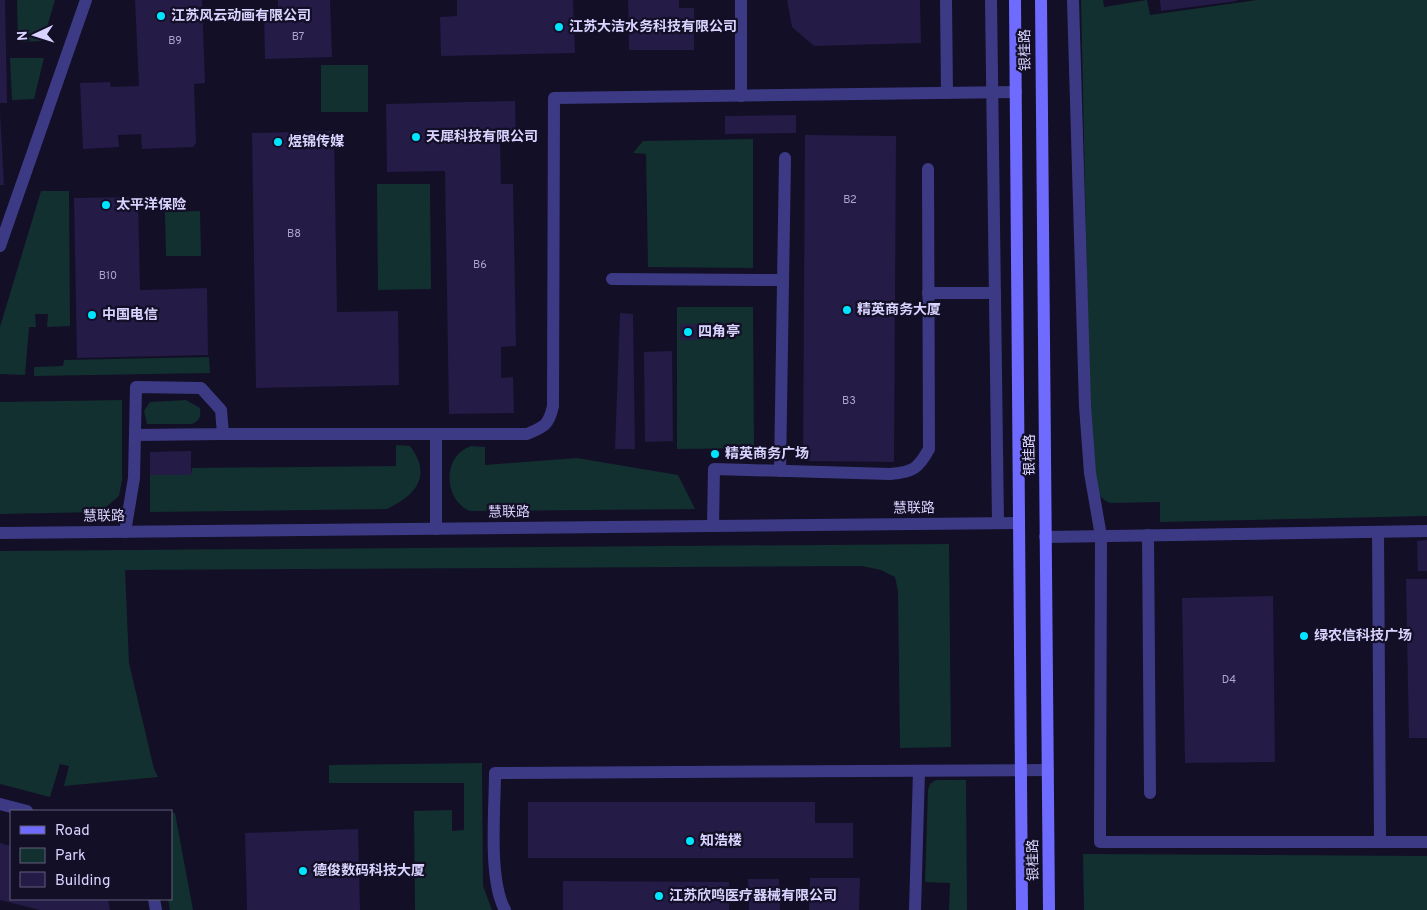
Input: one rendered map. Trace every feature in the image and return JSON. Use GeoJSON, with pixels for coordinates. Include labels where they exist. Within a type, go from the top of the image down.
{"type":"FeatureCollection","features":[{"type":"Feature","properties":{"kind":"street"},"geometry":{"type":"LineString","coordinates":[[0,246],[86,0]]}},
{"type":"Feature","properties":{"kind":"street"},"geometry":{"type":"LineString","coordinates":[[741,0],[742,96]]}},
{"type":"Feature","properties":{"kind":"street"},"geometry":{"type":"LineString","coordinates":[[946,0],[947,93]]}},
{"type":"Feature","properties":{"kind":"street"},"geometry":{"type":"LineString","coordinates":[[990,0],[998,523]]}},
{"type":"Feature","properties":{"kind":"street","name":"银桂路"},"geometry":{"type":"LineString","coordinates":[[1016,0],[1022,910]]}},
{"type":"Feature","properties":{"kind":"street","name":"银桂路"},"geometry":{"type":"LineString","coordinates":[[1041,0],[1049,910]]}},
{"type":"Feature","properties":{"kind":"street"},"geometry":{"type":"LineString","coordinates":[[1073,0],[1085,406],[1090,473],[1101,536],[1100,842],[1427,842]]}},
{"type":"Feature","properties":{"kind":"street"},"geometry":{"type":"LineString","coordinates":[[135,435],[527,434],[542,428],[550,419],[553,396],[554,98],[1016,92]]}},
{"type":"Feature","properties":{"kind":"street"},"geometry":{"type":"LineString","coordinates":[[780,471],[785,158]]}},
{"type":"Feature","properties":{"kind":"street"},"geometry":{"type":"LineString","coordinates":[[713,526],[714,469],[890,474],[908,473],[921,464],[929,449],[928,170]]}},
{"type":"Feature","properties":{"kind":"street"},"geometry":{"type":"LineString","coordinates":[[612,279],[783,280]]}},
{"type":"Feature","properties":{"kind":"street"},"geometry":{"type":"LineString","coordinates":[[928,293],[995,293]]}},
{"type":"Feature","properties":{"kind":"street"},"geometry":{"type":"LineString","coordinates":[[125,532],[134,478],[136,387],[201,388],[221,410],[223,434]]}},
{"type":"Feature","properties":{"kind":"street"},"geometry":{"type":"LineString","coordinates":[[436,434],[436,529]]}},
{"type":"Feature","properties":{"kind":"street","name":"慧联路"},"geometry":{"type":"LineString","coordinates":[[0,533],[1019,523]]}},
{"type":"Feature","properties":{"kind":"street"},"geometry":{"type":"LineString","coordinates":[[1046,536],[1427,531]]}},
{"type":"Feature","properties":{"kind":"street"},"geometry":{"type":"LineString","coordinates":[[1378,532],[1380,842]]}},
{"type":"Feature","properties":{"kind":"street"},"geometry":{"type":"LineString","coordinates":[[1148,535],[1150,793]]}},
{"type":"Feature","properties":{"kind":"street"},"geometry":{"type":"LineString","coordinates":[[505,910],[501,903],[495,873],[495,773],[1048,770]]}},
{"type":"Feature","properties":{"kind":"street"},"geometry":{"type":"LineString","coordinates":[[914,910],[919,771]]}},
{"type":"Feature","properties":{"kind":"street"},"geometry":{"type":"LineString","coordinates":[[0,804],[22,810]]}},
{"type":"Feature","properties":{"kind":"green space"},"geometry":{"type":"Polygon","coordinates":[[[17,0],[55,0],[43,41],[18,42],[17,0]]]}},
{"type":"Feature","properties":{"kind":"green space"},"geometry":{"type":"Polygon","coordinates":[[[1081,0],[1103,0],[1104,7],[1147,0],[1150,15],[1257,0],[1427,0],[1427,516],[1160,522],[1160,502],[1111,503],[1099,494],[1091,470],[1081,0]]]}},
{"type":"Feature","properties":{"kind":"green space"},"geometry":{"type":"Polygon","coordinates":[[[10,58],[44,58],[34,99],[12,100],[10,58]]]}},
{"type":"Feature","properties":{"kind":"green space"},"geometry":{"type":"Polygon","coordinates":[[[321,65],[368,65],[368,112],[321,112],[321,65]]]}},
{"type":"Feature","properties":{"kind":"green space"},"geometry":{"type":"Polygon","coordinates":[[[753,139],[753,268],[648,267],[646,154],[633,153],[643,141],[753,139]]]}},
{"type":"Feature","properties":{"kind":"green space"},"geometry":{"type":"Polygon","coordinates":[[[377,184],[430,184],[431,289],[378,290],[377,184]]]}},
{"type":"Feature","properties":{"kind":"green space"},"geometry":{"type":"Polygon","coordinates":[[[41,191],[69,191],[70,326],[47,327],[48,314],[35,314],[36,327],[29,327],[25,375],[0,374],[0,327],[41,191]]]}},
{"type":"Feature","properties":{"kind":"green space"},"geometry":{"type":"Polygon","coordinates":[[[200,211],[201,256],[166,256],[165,212],[200,211]]]}},
{"type":"Feature","properties":{"kind":"green space"},"geometry":{"type":"Polygon","coordinates":[[[677,307],[753,307],[754,448],[677,449],[677,307]]]}},
{"type":"Feature","properties":{"kind":"green space"},"geometry":{"type":"Polygon","coordinates":[[[209,357],[210,373],[34,376],[34,367],[63,366],[64,360],[209,357]]]}},
{"type":"Feature","properties":{"kind":"green space"},"geometry":{"type":"Polygon","coordinates":[[[122,400],[122,480],[119,496],[100,512],[0,514],[0,402],[122,400]]]}},
{"type":"Feature","properties":{"kind":"green space"},"geometry":{"type":"Polygon","coordinates":[[[186,400],[200,408],[199,418],[195,423],[147,424],[144,411],[150,402],[186,400]]]}},
{"type":"Feature","properties":{"kind":"green space"},"geometry":{"type":"Polygon","coordinates":[[[396,445],[410,446],[417,456],[420,475],[413,491],[387,509],[150,512],[150,475],[191,475],[192,468],[396,466],[396,445]]]}},
{"type":"Feature","properties":{"kind":"green space"},"geometry":{"type":"Polygon","coordinates":[[[471,446],[485,447],[485,465],[577,458],[678,475],[695,509],[470,511],[461,506],[455,498],[451,489],[450,479],[451,468],[455,459],[461,451],[471,446]]]}},
{"type":"Feature","properties":{"kind":"green space"},"geometry":{"type":"Polygon","coordinates":[[[949,544],[951,747],[900,748],[898,591],[895,577],[881,570],[862,566],[125,570],[129,663],[154,769],[158,777],[64,786],[69,766],[60,764],[50,797],[0,784],[0,551],[949,544]]]}},
{"type":"Feature","properties":{"kind":"green space"},"geometry":{"type":"Polygon","coordinates":[[[482,763],[483,886],[492,910],[415,910],[414,811],[452,810],[452,831],[464,830],[464,783],[329,783],[329,765],[482,763]]]}},
{"type":"Feature","properties":{"kind":"green space"},"geometry":{"type":"Polygon","coordinates":[[[936,780],[966,780],[967,910],[949,910],[950,883],[925,882],[928,790],[930,784],[936,780]]]}},
{"type":"Feature","properties":{"kind":"green space"},"geometry":{"type":"Polygon","coordinates":[[[172,813],[175,813],[193,910],[170,910],[168,900],[172,900],[172,813]]]}},
{"type":"Feature","properties":{"kind":"green space"},"geometry":{"type":"Polygon","coordinates":[[[1083,854],[1427,856],[1427,910],[1084,910],[1083,854]]]}},
{"type":"Feature","properties":{"kind":"building"},"geometry":{"type":"Polygon","coordinates":[[[0,0],[5,0],[7,103],[0,103],[0,0]]]}},
{"type":"Feature","properties":{"kind":"building"},"geometry":{"type":"Polygon","coordinates":[[[135,0],[202,0],[205,83],[194,84],[196,143],[193,147],[142,149],[141,134],[118,135],[119,147],[83,149],[80,83],[110,82],[111,87],[139,86],[135,0]]]}},
{"type":"Feature","properties":{"kind":"building"},"geometry":{"type":"Polygon","coordinates":[[[278,0],[330,0],[332,57],[265,59],[264,17],[278,17],[278,0]]]}},
{"type":"Feature","properties":{"kind":"building"},"geometry":{"type":"Polygon","coordinates":[[[457,0],[573,0],[575,53],[441,56],[440,17],[457,16],[457,0]]]}},
{"type":"Feature","properties":{"kind":"building"},"geometry":{"type":"Polygon","coordinates":[[[628,0],[679,0],[679,8],[694,8],[694,50],[629,50],[628,0]]]}},
{"type":"Feature","properties":{"kind":"building"},"geometry":{"type":"Polygon","coordinates":[[[787,0],[920,0],[921,43],[814,46],[792,27],[787,0]]]}},
{"type":"Feature","properties":{"kind":"building"},"geometry":{"type":"Polygon","coordinates":[[[1160,0],[1237,0],[1237,1],[1161,11],[1160,0]]]}},
{"type":"Feature","properties":{"kind":"building"},"geometry":{"type":"Polygon","coordinates":[[[515,101],[516,140],[500,140],[501,184],[513,184],[516,346],[501,347],[501,378],[513,377],[514,413],[449,414],[445,171],[387,172],[386,104],[515,101]]]}},
{"type":"Feature","properties":{"kind":"building"},"geometry":{"type":"Polygon","coordinates":[[[0,112],[4,185],[0,185],[0,112]]]}},
{"type":"Feature","properties":{"kind":"building"},"geometry":{"type":"Polygon","coordinates":[[[796,115],[796,133],[725,134],[725,116],[796,115]]]}},
{"type":"Feature","properties":{"kind":"building"},"geometry":{"type":"Polygon","coordinates":[[[334,131],[337,312],[398,311],[399,385],[256,388],[252,133],[334,131]]]}},
{"type":"Feature","properties":{"kind":"building"},"geometry":{"type":"Polygon","coordinates":[[[805,135],[896,136],[894,462],[803,461],[805,135]]]}},
{"type":"Feature","properties":{"kind":"building"},"geometry":{"type":"Polygon","coordinates":[[[138,197],[140,290],[207,288],[208,355],[77,358],[74,198],[138,197]]]}},
{"type":"Feature","properties":{"kind":"building"},"geometry":{"type":"Polygon","coordinates":[[[620,313],[633,314],[635,449],[615,449],[620,313]]]}},
{"type":"Feature","properties":{"kind":"building","name":"四角亭"},"geometry":{"type":"Polygon","coordinates":[[[680,324],[697,324],[696,340],[680,340],[680,324]]]}},
{"type":"Feature","properties":{"kind":"building"},"geometry":{"type":"Polygon","coordinates":[[[672,351],[673,441],[645,442],[644,352],[672,351]]]}},
{"type":"Feature","properties":{"kind":"building"},"geometry":{"type":"Polygon","coordinates":[[[191,451],[191,475],[150,475],[150,452],[191,451]]]}},
{"type":"Feature","properties":{"kind":"building"},"geometry":{"type":"Polygon","coordinates":[[[1427,540],[1427,571],[1418,571],[1417,541],[1427,540]]]}},
{"type":"Feature","properties":{"kind":"building"},"geometry":{"type":"Polygon","coordinates":[[[1406,579],[1427,579],[1427,738],[1409,738],[1406,579]]]}},
{"type":"Feature","properties":{"kind":"building"},"geometry":{"type":"Polygon","coordinates":[[[1273,596],[1275,762],[1185,763],[1182,598],[1273,596]]]}},
{"type":"Feature","properties":{"kind":"building","name":"知浩楼"},"geometry":{"type":"Polygon","coordinates":[[[528,802],[815,802],[815,823],[853,823],[853,858],[528,858],[528,802]]]}},
{"type":"Feature","properties":{"kind":"building","name":"德俊数码科技大厦"},"geometry":{"type":"Polygon","coordinates":[[[358,829],[360,910],[247,910],[245,833],[358,829]]]}},
{"type":"Feature","properties":{"kind":"building"},"geometry":{"type":"Polygon","coordinates":[[[0,843],[10,846],[10,900],[108,900],[110,910],[40,910],[0,900],[0,843]]]}},
{"type":"Feature","properties":{"kind":"building"},"geometry":{"type":"Polygon","coordinates":[[[810,878],[860,878],[859,910],[809,910],[810,878]]]}},
{"type":"Feature","properties":{"kind":"building"},"geometry":{"type":"Polygon","coordinates":[[[748,879],[779,879],[780,910],[749,910],[748,879]]]}},
{"type":"Feature","properties":{"kind":"building"},"geometry":{"type":"Polygon","coordinates":[[[563,881],[729,882],[729,910],[563,910],[563,881]]]}},
{"type":"Feature","properties":{"kind":"place","name":"江苏风云动画有限公司"},"geometry":{"type":"Point","coordinates":[161,16]}},
{"type":"Feature","properties":{"kind":"place","name":"江苏大洁水务科技有限公司"},"geometry":{"type":"Point","coordinates":[559,27]}},
{"type":"Feature","properties":{"kind":"place","name":"天犀科技有限公司"},"geometry":{"type":"Point","coordinates":[416,137]}},
{"type":"Feature","properties":{"kind":"place","name":"煜锦传媒"},"geometry":{"type":"Point","coordinates":[278,142]}},
{"type":"Feature","properties":{"kind":"place","name":"太平洋保险"},"geometry":{"type":"Point","coordinates":[106,205]}},
{"type":"Feature","properties":{"kind":"place","name":"精英商务大厦"},"geometry":{"type":"Point","coordinates":[847,310]}},
{"type":"Feature","properties":{"kind":"place","name":"中国电信"},"geometry":{"type":"Point","coordinates":[92,315]}},
{"type":"Feature","properties":{"kind":"place","name":"四角亭"},"geometry":{"type":"Point","coordinates":[688,332]}},
{"type":"Feature","properties":{"kind":"place","name":"精英商务广场"},"geometry":{"type":"Point","coordinates":[715,454]}},
{"type":"Feature","properties":{"kind":"place","name":"绿农信科技广场"},"geometry":{"type":"Point","coordinates":[1304,636]}},
{"type":"Feature","properties":{"kind":"place","name":"知浩楼"},"geometry":{"type":"Point","coordinates":[690,841]}},
{"type":"Feature","properties":{"kind":"place","name":"德俊数码科技大厦"},"geometry":{"type":"Point","coordinates":[303,871]}},
{"type":"Feature","properties":{"kind":"place","name":"江苏欣鸣医疗器械有限公司"},"geometry":{"type":"Point","coordinates":[659,896]}}]}
